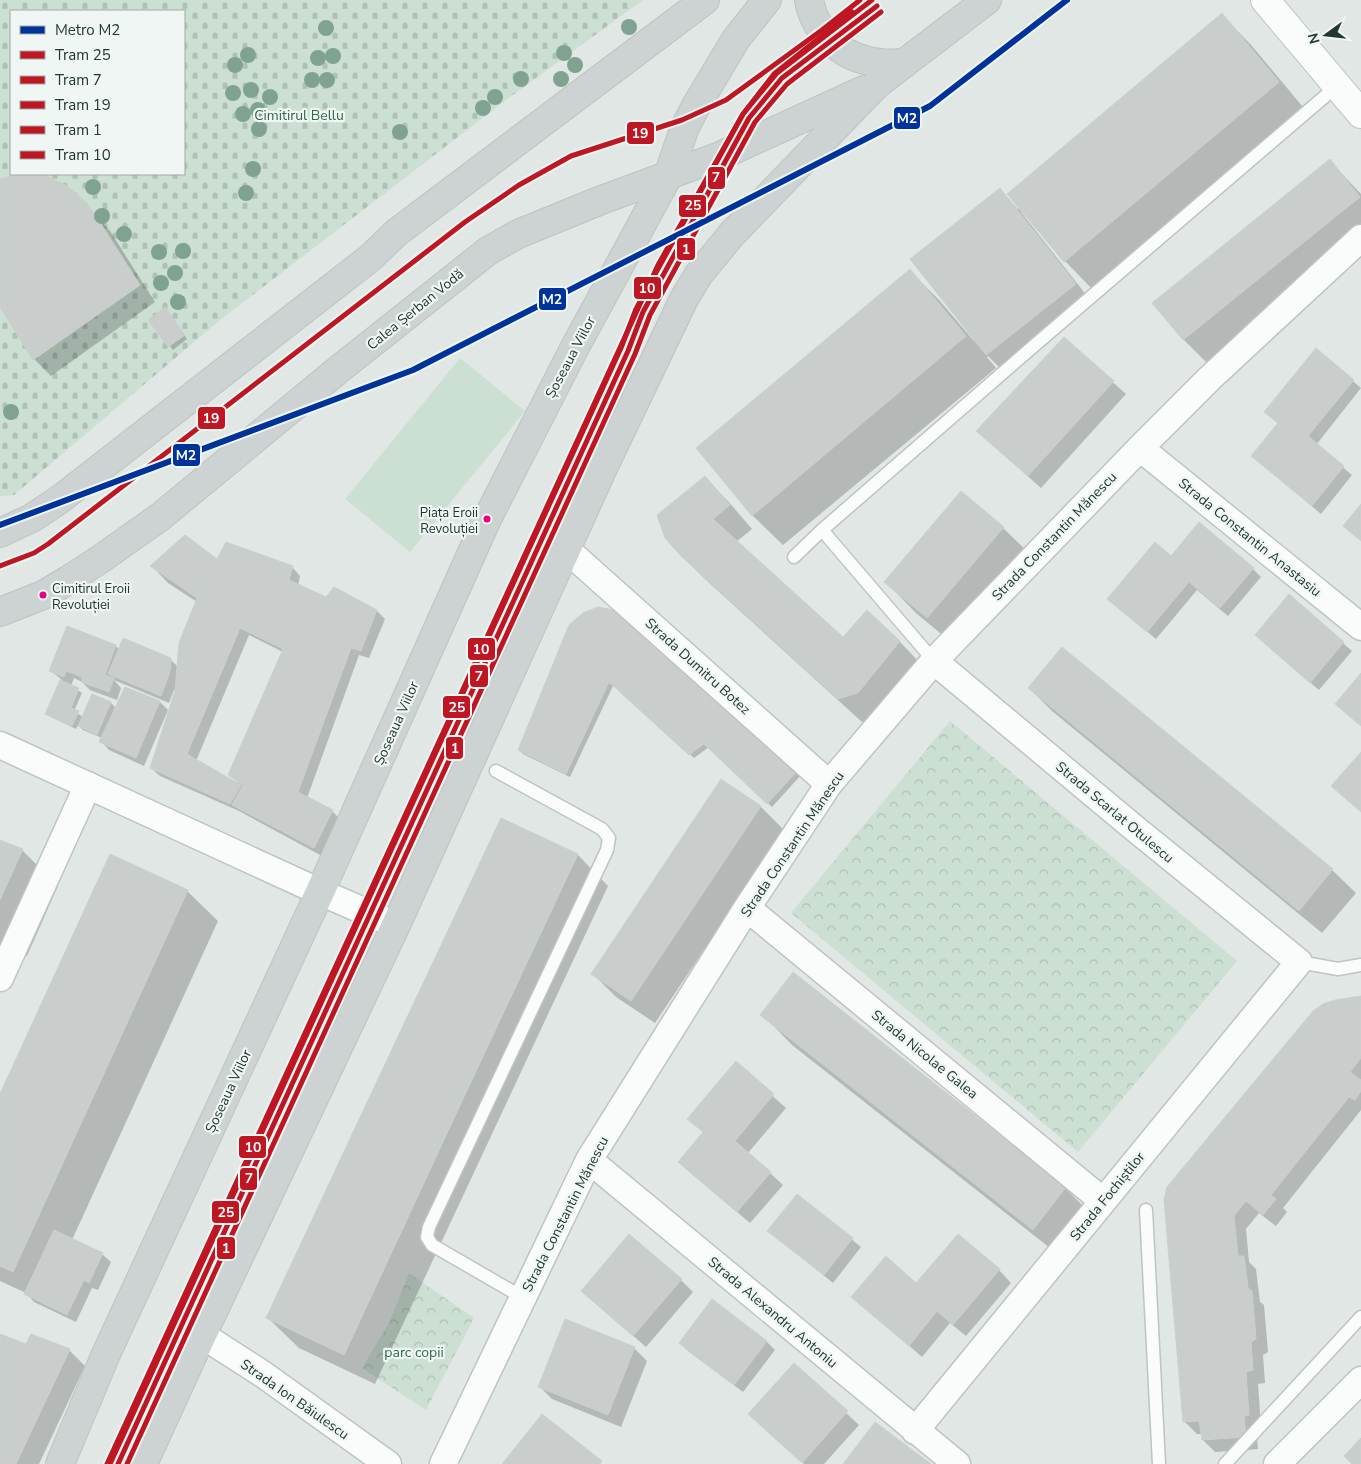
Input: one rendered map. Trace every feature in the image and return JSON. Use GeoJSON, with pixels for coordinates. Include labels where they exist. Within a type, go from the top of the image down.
{"type":"FeatureCollection","features":[{"type":"Feature","properties":{"kind":"main road"},"geometry":{"type":"LineString","coordinates":[[0,533],[32,518],[59,500],[370,258],[396,233],[705,0]]}},
{"type":"Feature","properties":{"kind":"main road","name":"Șoseaua Viilor"},"geometry":{"type":"LineString","coordinates":[[60,1464],[106,1354],[320,892],[487,520],[575,347],[668,176],[685,127],[709,82],[736,40],[767,0]]}},
{"type":"Feature","properties":{"kind":"main road"},"geometry":{"type":"LineString","coordinates":[[809,0],[816,22],[837,46],[865,60],[884,64],[904,63]]}},
{"type":"Feature","properties":{"kind":"main road"},"geometry":{"type":"LineString","coordinates":[[143,1464],[396,925],[603,468],[684,299],[699,274],[732,234],[877,84],[987,0]]}},
{"type":"Feature","properties":{"kind":"main road"},"geometry":{"type":"LineString","coordinates":[[1266,0],[1361,114]]}},
{"type":"Feature","properties":{"kind":"main road","name":"Calea Șerban Vodă"},"geometry":{"type":"LineString","coordinates":[[0,612],[43,595],[70,579],[160,517],[338,370],[488,252],[518,234],[720,156],[877,84]]}},
{"type":"Feature","properties":{"kind":"street","name":"Strada Constantin Mănescu"},"geometry":{"type":"LineString","coordinates":[[443,1464],[495,1358],[522,1297],[590,1160],[747,908],[830,784],[934,660],[1140,448],[1210,378],[1361,238]]}},
{"type":"Feature","properties":{"kind":"street","name":"Strada Constantin Anastasiu"},"geometry":{"type":"LineString","coordinates":[[1140,448],[1361,627]]}},
{"type":"Feature","properties":{"kind":"street","name":"Strada Dumitru Botez"},"geometry":{"type":"LineString","coordinates":[[566,549],[830,784]]}},
{"type":"Feature","properties":{"kind":"street","name":"Strada Scarlat Otulescu"},"geometry":{"type":"LineString","coordinates":[[934,660],[1298,962]]}},
{"type":"Feature","properties":{"kind":"street"},"geometry":{"type":"LineString","coordinates":[[0,745],[396,925]]}},
{"type":"Feature","properties":{"kind":"street"},"geometry":{"type":"LineString","coordinates":[[0,978],[88,785]]}},
{"type":"Feature","properties":{"kind":"street","name":"Strada Nicolae Galea"},"geometry":{"type":"LineString","coordinates":[[747,908],[1104,1200]]}},
{"type":"Feature","properties":{"kind":"street","name":"Strada Fochiștilor"},"geometry":{"type":"LineString","coordinates":[[915,1431],[1298,962]]}},
{"type":"Feature","properties":{"kind":"street","name":"Strada Alexandru Antoniu"},"geometry":{"type":"LineString","coordinates":[[590,1160],[957,1464]]}},
{"type":"Feature","properties":{"kind":"street","name":"Strada Ion Băiulescu"},"geometry":{"type":"LineString","coordinates":[[202,1335],[264,1375],[388,1464]]}},
{"type":"Feature","properties":{"kind":"street"},"geometry":{"type":"LineString","coordinates":[[1277,1464],[1361,1380]]}},
{"type":"Feature","properties":{"kind":"lane"},"geometry":{"type":"LineString","coordinates":[[794,557],[822,530],[1036,344],[1337,86]]}},
{"type":"Feature","properties":{"kind":"lane"},"geometry":{"type":"LineString","coordinates":[[822,530],[934,660]]}},
{"type":"Feature","properties":{"kind":"lane"},"geometry":{"type":"LineString","coordinates":[[496,771],[602,829],[609,838],[607,850],[429,1227],[427,1238],[432,1245],[522,1297]]}},
{"type":"Feature","properties":{"kind":"lane"},"geometry":{"type":"LineString","coordinates":[[1298,962],[1338,969],[1361,965]]}},
{"type":"Feature","properties":{"kind":"lane"},"geometry":{"type":"LineString","coordinates":[[1146,1210],[1158,1464]]}},
{"type":"Feature","properties":{"kind":"lane"},"geometry":{"type":"LineString","coordinates":[[1225,1464],[1361,1316]]}},
{"type":"Feature","properties":{"kind":"green space","name":"Cimitirul Bellu"},"geometry":{"type":"Polygon","coordinates":[[[0,0],[643,0],[510,97],[219,321],[14,495],[0,496],[0,0]]]}},
{"type":"Feature","properties":{"kind":"green space"},"geometry":{"type":"Polygon","coordinates":[[[460,358],[525,411],[410,552],[345,499],[460,358]]]}},
{"type":"Feature","properties":{"kind":"green space"},"geometry":{"type":"Polygon","coordinates":[[[950,721],[1237,961],[1078,1152],[791,913],[950,721]]]}},
{"type":"Feature","properties":{"kind":"green space","name":"parc copii"},"geometry":{"type":"Polygon","coordinates":[[[409,1273],[474,1318],[426,1410],[362,1368],[390,1321],[409,1273]]]}},
{"type":"Feature","properties":{"kind":"building"},"geometry":{"type":"Polygon","coordinates":[[[1222,13],[1279,82],[1064,262],[1007,194],[1222,13]]]}},
{"type":"Feature","properties":{"kind":"building"},"geometry":{"type":"Polygon","coordinates":[[[1330,159],[1360,197],[1183,340],[1152,303],[1330,159]]]}},
{"type":"Feature","properties":{"kind":"building"},"geometry":{"type":"Polygon","coordinates":[[[16,175],[45,175],[67,186],[94,213],[140,285],[33,360],[0,307],[0,179],[16,175]]]}},
{"type":"Feature","properties":{"kind":"building"},"geometry":{"type":"Polygon","coordinates":[[[1000,188],[1076,284],[986,355],[910,259],[1000,188]]]}},
{"type":"Feature","properties":{"kind":"building"},"geometry":{"type":"Polygon","coordinates":[[[910,269],[966,336],[752,516],[696,448],[910,269]]]}},
{"type":"Feature","properties":{"kind":"building"},"geometry":{"type":"Polygon","coordinates":[[[165,307],[185,335],[168,347],[148,320],[165,307]]]}},
{"type":"Feature","properties":{"kind":"building"},"geometry":{"type":"Polygon","coordinates":[[[1064,337],[1114,381],[1028,476],[976,431],[1064,337]]]}},
{"type":"Feature","properties":{"kind":"building"},"geometry":{"type":"Polygon","coordinates":[[[1316,348],[1354,380],[1308,436],[1344,466],[1312,506],[1251,456],[1278,423],[1264,412],[1316,348]]]}},
{"type":"Feature","properties":{"kind":"building"},"geometry":{"type":"Polygon","coordinates":[[[1083,394],[1089,396],[1091,402],[1089,408],[1083,410],[1077,408],[1075,402],[1077,396],[1083,394]]]}},
{"type":"Feature","properties":{"kind":"building"},"geometry":{"type":"Polygon","coordinates":[[[705,476],[730,505],[713,519],[843,637],[867,610],[900,641],[858,693],[838,699],[681,556],[665,538],[657,515],[705,476]]]}},
{"type":"Feature","properties":{"kind":"building"},"geometry":{"type":"Polygon","coordinates":[[[961,491],[1004,527],[927,618],[884,582],[961,491]]]}},
{"type":"Feature","properties":{"kind":"building"},"geometry":{"type":"Polygon","coordinates":[[[1361,504],[1361,541],[1343,526],[1361,504]]]}},
{"type":"Feature","properties":{"kind":"building"},"geometry":{"type":"Polygon","coordinates":[[[1199,522],[1254,568],[1220,608],[1189,582],[1147,632],[1107,599],[1155,542],[1171,556],[1199,522]]]}},
{"type":"Feature","properties":{"kind":"building"},"geometry":{"type":"Polygon","coordinates":[[[185,535],[217,559],[197,598],[150,566],[185,535]]]}},
{"type":"Feature","properties":{"kind":"building"},"geometry":{"type":"Polygon","coordinates":[[[226,542],[293,566],[289,580],[326,597],[334,587],[377,610],[361,651],[351,648],[298,792],[333,810],[314,848],[232,805],[243,785],[228,775],[283,649],[240,628],[187,754],[241,785],[230,804],[150,768],[175,691],[179,643],[197,598],[226,542]]]}},
{"type":"Feature","properties":{"kind":"building"},"geometry":{"type":"Polygon","coordinates":[[[1289,594],[1344,642],[1310,683],[1255,635],[1289,594]]]}},
{"type":"Feature","properties":{"kind":"building"},"geometry":{"type":"Polygon","coordinates":[[[598,607],[614,610],[799,769],[767,804],[704,744],[689,755],[609,682],[566,774],[518,750],[569,625],[583,613],[598,607]]]}},
{"type":"Feature","properties":{"kind":"building"},"geometry":{"type":"Polygon","coordinates":[[[67,626],[116,645],[105,675],[114,678],[109,692],[81,682],[82,677],[66,671],[64,677],[49,671],[67,626]]]}},
{"type":"Feature","properties":{"kind":"building"},"geometry":{"type":"Polygon","coordinates":[[[123,638],[171,658],[170,672],[161,696],[108,674],[123,638]]]}},
{"type":"Feature","properties":{"kind":"building"},"geometry":{"type":"Polygon","coordinates":[[[1062,647],[1333,869],[1299,911],[1028,688],[1062,647]]]}},
{"type":"Feature","properties":{"kind":"building"},"geometry":{"type":"Polygon","coordinates":[[[1361,673],[1361,726],[1335,704],[1361,673]]]}},
{"type":"Feature","properties":{"kind":"building"},"geometry":{"type":"Polygon","coordinates":[[[60,680],[79,688],[71,708],[79,711],[72,726],[45,714],[60,680]]]}},
{"type":"Feature","properties":{"kind":"building"},"geometry":{"type":"Polygon","coordinates":[[[125,687],[160,701],[136,758],[99,742],[125,687]]]}},
{"type":"Feature","properties":{"kind":"building"},"geometry":{"type":"Polygon","coordinates":[[[92,694],[111,702],[97,735],[78,726],[92,694]]]}},
{"type":"Feature","properties":{"kind":"building"},"geometry":{"type":"Polygon","coordinates":[[[1361,752],[1361,812],[1331,786],[1361,752]]]}},
{"type":"Feature","properties":{"kind":"building"},"geometry":{"type":"Polygon","coordinates":[[[721,779],[761,806],[631,1001],[591,974],[721,779]]]}},
{"type":"Feature","properties":{"kind":"building"},"geometry":{"type":"Polygon","coordinates":[[[501,818],[578,854],[462,1101],[386,1062],[501,818]]]}},
{"type":"Feature","properties":{"kind":"building"},"geometry":{"type":"Polygon","coordinates":[[[0,840],[23,849],[0,900],[0,840]]]}},
{"type":"Feature","properties":{"kind":"building"},"geometry":{"type":"Polygon","coordinates":[[[110,854],[188,890],[13,1272],[0,1266],[0,1094],[110,854]]]}},
{"type":"Feature","properties":{"kind":"building"},"geometry":{"type":"Polygon","coordinates":[[[793,972],[1066,1187],[1033,1230],[760,1015],[793,972]]]}},
{"type":"Feature","properties":{"kind":"building"},"geometry":{"type":"Polygon","coordinates":[[[1361,996],[1361,1058],[1350,1072],[1361,1080],[1361,1091],[1355,1100],[1349,1097],[1271,1195],[1276,1199],[1263,1215],[1246,1201],[1234,1216],[1238,1256],[1244,1256],[1248,1288],[1252,1291],[1256,1339],[1251,1342],[1253,1370],[1246,1372],[1249,1415],[1244,1416],[1246,1437],[1202,1440],[1199,1421],[1183,1422],[1164,1200],[1167,1187],[1313,1011],[1323,1004],[1335,1000],[1361,996]]]}},
{"type":"Feature","properties":{"kind":"building"},"geometry":{"type":"Polygon","coordinates":[[[736,1061],[774,1094],[735,1141],[771,1172],[737,1212],[678,1162],[703,1132],[687,1119],[736,1061]]]}},
{"type":"Feature","properties":{"kind":"building"},"geometry":{"type":"Polygon","coordinates":[[[386,1062],[462,1101],[344,1355],[266,1318],[386,1062]]]}},
{"type":"Feature","properties":{"kind":"building"},"geometry":{"type":"Polygon","coordinates":[[[797,1194],[853,1238],[824,1275],[767,1231],[797,1194]]]}},
{"type":"Feature","properties":{"kind":"building"},"geometry":{"type":"Polygon","coordinates":[[[54,1230],[103,1253],[89,1283],[84,1280],[67,1315],[24,1294],[54,1230]]]}},
{"type":"Feature","properties":{"kind":"building"},"geometry":{"type":"Polygon","coordinates":[[[629,1234],[682,1279],[633,1336],[581,1291],[629,1234]]]}},
{"type":"Feature","properties":{"kind":"building"},"geometry":{"type":"Polygon","coordinates":[[[958,1234],[1000,1269],[953,1325],[937,1311],[909,1346],[851,1297],[886,1256],[916,1283],[958,1234]]]}},
{"type":"Feature","properties":{"kind":"building"},"geometry":{"type":"Polygon","coordinates":[[[712,1299],[767,1341],[734,1385],[679,1343],[712,1299]]]}},
{"type":"Feature","properties":{"kind":"building"},"geometry":{"type":"Polygon","coordinates":[[[565,1319],[635,1347],[608,1415],[538,1387],[565,1319]]]}},
{"type":"Feature","properties":{"kind":"building"},"geometry":{"type":"Polygon","coordinates":[[[0,1334],[26,1344],[31,1334],[70,1349],[16,1464],[0,1464],[0,1334]]]}},
{"type":"Feature","properties":{"kind":"building"},"geometry":{"type":"Polygon","coordinates":[[[794,1363],[848,1411],[802,1463],[748,1414],[794,1363]]]}},
{"type":"Feature","properties":{"kind":"building"},"geometry":{"type":"Polygon","coordinates":[[[542,1414],[602,1461],[600,1464],[502,1464],[542,1414]]]}},
{"type":"Feature","properties":{"kind":"building"},"geometry":{"type":"Polygon","coordinates":[[[875,1422],[931,1464],[843,1464],[875,1422]]]}},
{"type":"Feature","properties":{"kind":"building"},"geometry":{"type":"Polygon","coordinates":[[[1361,1438],[1361,1464],[1352,1464],[1344,1456],[1361,1438]]]}},
{"type":"Feature","properties":{"kind":"metro line","name":"M2"},"geometry":{"type":"LineString","coordinates":[[0,525],[413,370],[930,106],[1067,0]]}},
{"type":"Feature","properties":{"kind":"tram line","name":"19"},"geometry":{"type":"LineString","coordinates":[[0,566],[34,553],[48,544],[465,222],[519,185],[571,156],[682,120],[726,100],[860,0]]}},
{"type":"Feature","properties":{"kind":"tram line","name":"25"},"geometry":{"type":"LineString","coordinates":[[110,1464],[621,348],[636,309],[743,114],[777,73],[872,0]]}},
{"type":"Feature","properties":{"kind":"tram line","name":"7"},"geometry":{"type":"LineString","coordinates":[[118,1464],[628,351],[643,312],[749,118],[782,78],[877,6]]}},
{"type":"Feature","properties":{"kind":"tram line","name":"10"},"geometry":{"type":"LineString","coordinates":[[107,1464],[658,265],[743,114],[774,74],[852,12]]}},
{"type":"Feature","properties":{"kind":"tram line","name":"1"},"geometry":{"type":"LineString","coordinates":[[127,1464],[635,354],[650,315],[755,122],[787,84],[881,12]]}},
{"type":"Feature","properties":{"kind":"place","name":"Piața Eroii Revoluției"},"geometry":{"type":"Point","coordinates":[487,519]}},
{"type":"Feature","properties":{"kind":"place","name":"Cimitirul Eroii Revoluției"},"geometry":{"type":"Point","coordinates":[43,595]}}]}
